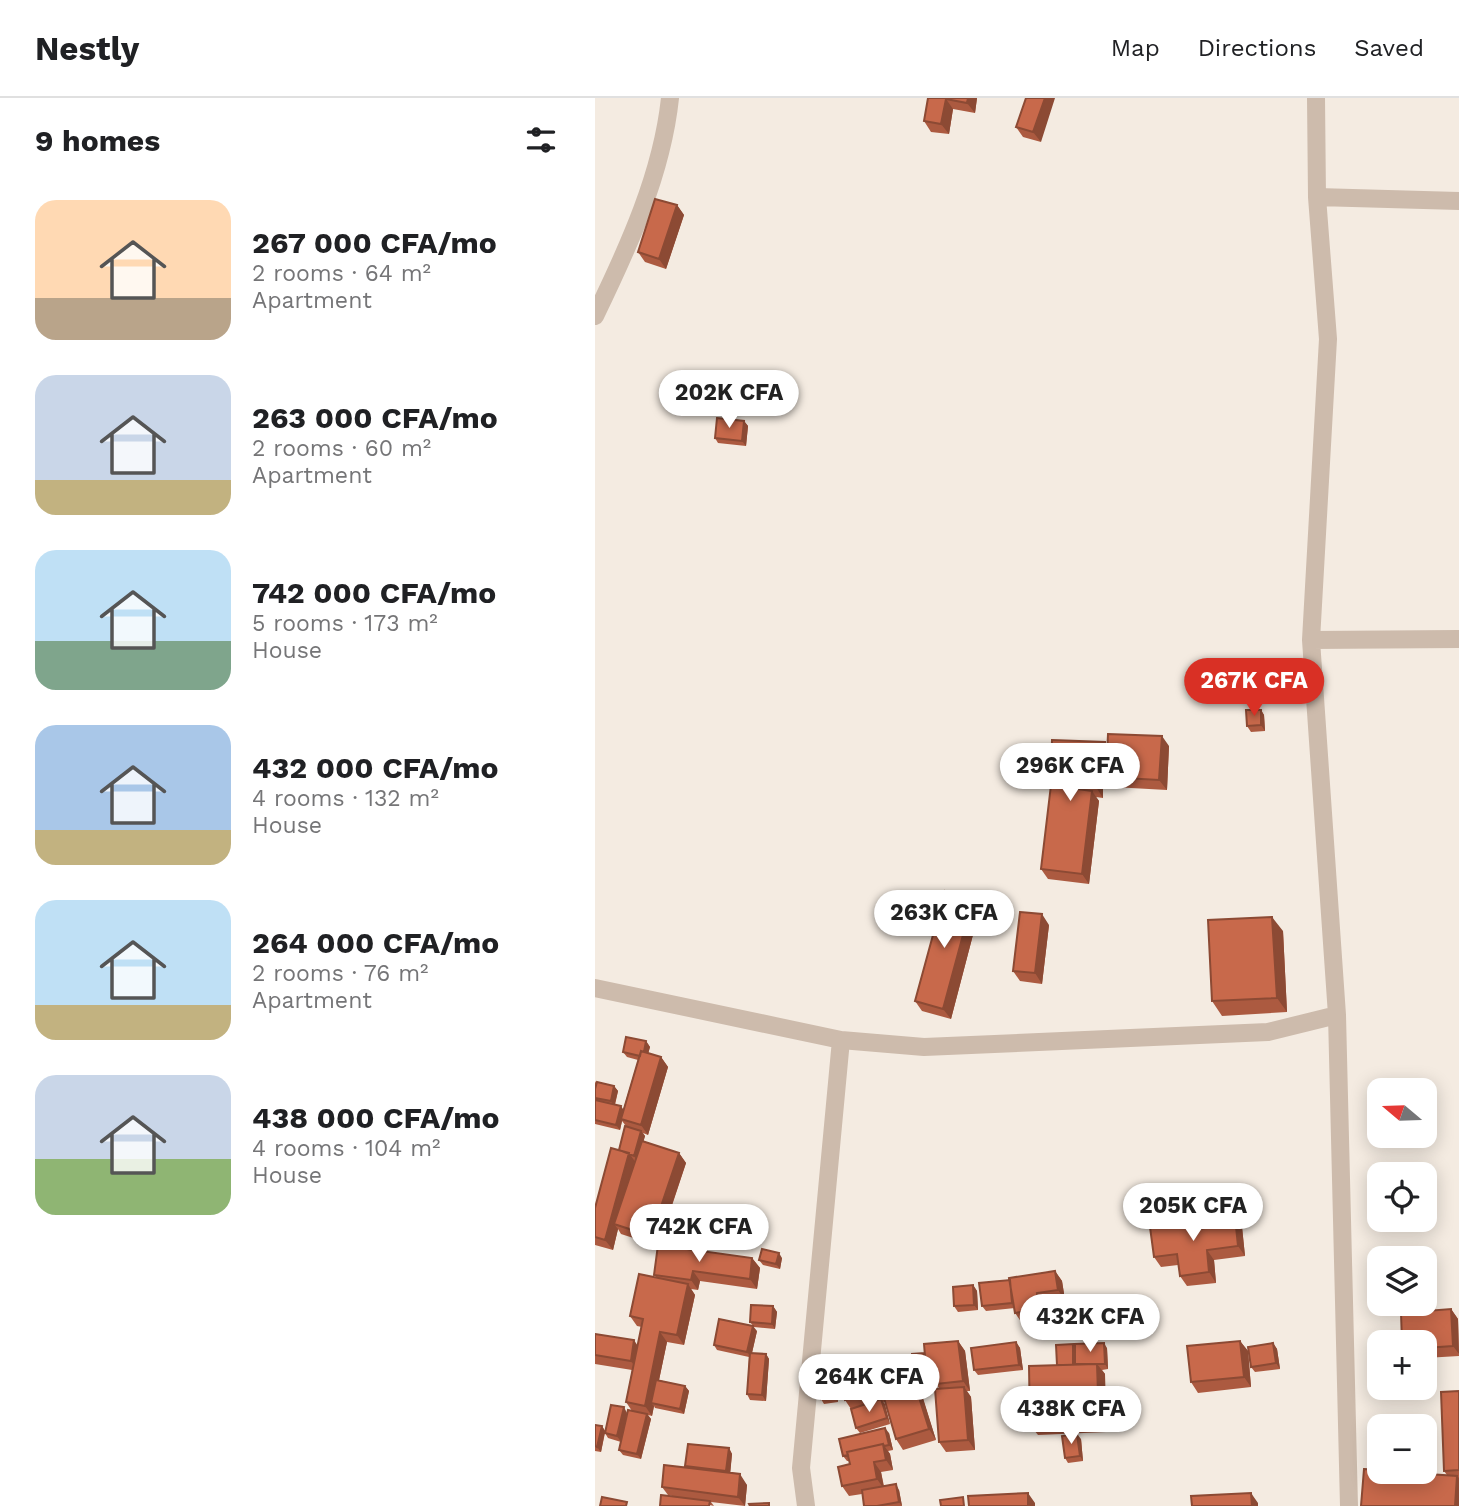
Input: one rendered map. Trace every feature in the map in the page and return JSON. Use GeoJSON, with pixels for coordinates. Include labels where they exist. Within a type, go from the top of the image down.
{"type":"FeatureCollection","features":[{"type":"Feature","properties":{"kind":"street"},"geometry":{"type":"LineString","coordinates":[[595,316],[629,244],[667,129],[670,98]]}},
{"type":"Feature","properties":{"kind":"street"},"geometry":{"type":"LineString","coordinates":[[1316,98],[1317,197],[1328,339],[1311,640],[1338,1015],[1349,1506]]}},
{"type":"Feature","properties":{"kind":"street"},"geometry":{"type":"LineString","coordinates":[[1317,197],[1459,201]]}},
{"type":"Feature","properties":{"kind":"street"},"geometry":{"type":"LineString","coordinates":[[1311,640],[1459,639]]}},
{"type":"Feature","properties":{"kind":"street"},"geometry":{"type":"LineString","coordinates":[[595,988],[841,1040],[924,1047],[1268,1032],[1338,1015]]}},
{"type":"Feature","properties":{"kind":"street"},"geometry":{"type":"LineString","coordinates":[[806,1506],[801,1468],[841,1040]]}},
{"type":"Feature","properties":{"kind":"building"},"geometry":{"type":"Polygon","coordinates":[[[928,98],[968,98],[967,103],[946,99],[941,124],[924,121],[928,98]]]}},
{"type":"Feature","properties":{"kind":"building"},"geometry":{"type":"Polygon","coordinates":[[[1026,98],[1045,98],[1033,132],[1016,127],[1026,98]]]}},
{"type":"Feature","properties":{"kind":"building"},"geometry":{"type":"Polygon","coordinates":[[[655,199],[677,205],[659,259],[638,252],[655,199]]]}},
{"type":"Feature","properties":{"kind":"building"},"geometry":{"type":"Polygon","coordinates":[[[717,418],[744,421],[742,441],[715,438],[717,418]]]}},
{"type":"Feature","properties":{"kind":"building"},"geometry":{"type":"Polygon","coordinates":[[[1246,710],[1261,710],[1261,725],[1247,726],[1246,710]]]}},
{"type":"Feature","properties":{"kind":"building"},"geometry":{"type":"Polygon","coordinates":[[[1108,734],[1162,736],[1159,780],[1106,777],[1108,734]]]}},
{"type":"Feature","properties":{"kind":"building"},"geometry":{"type":"Polygon","coordinates":[[[1052,740],[1105,742],[1104,770],[1096,769],[1096,787],[1056,786],[1092,791],[1082,874],[1041,869],[1051,785],[1052,740]]]}},
{"type":"Feature","properties":{"kind":"building"},"geometry":{"type":"Polygon","coordinates":[[[945,891],[973,898],[943,1009],[915,1001],[945,891]]]}},
{"type":"Feature","properties":{"kind":"building"},"geometry":{"type":"Polygon","coordinates":[[[1020,912],[1042,914],[1035,973],[1013,971],[1020,912]]]}},
{"type":"Feature","properties":{"kind":"building"},"geometry":{"type":"Polygon","coordinates":[[[1272,917],[1277,998],[1212,1001],[1208,920],[1272,917]]]}},
{"type":"Feature","properties":{"kind":"building"},"geometry":{"type":"Polygon","coordinates":[[[626,1037],[646,1041],[644,1052],[641,1051],[640,1056],[623,1052],[626,1037]]]}},
{"type":"Feature","properties":{"kind":"building"},"geometry":{"type":"Polygon","coordinates":[[[641,1051],[661,1057],[641,1125],[621,1119],[641,1051]]]}},
{"type":"Feature","properties":{"kind":"building"},"geometry":{"type":"Polygon","coordinates":[[[597,1082],[614,1086],[611,1101],[595,1098],[597,1082]]]}},
{"type":"Feature","properties":{"kind":"building"},"geometry":{"type":"Polygon","coordinates":[[[595,1100],[621,1106],[616,1125],[595,1120],[595,1100]]]}},
{"type":"Feature","properties":{"kind":"building"},"geometry":{"type":"Polygon","coordinates":[[[625,1126],[641,1131],[634,1156],[619,1150],[625,1126]]]}},
{"type":"Feature","properties":{"kind":"building"},"geometry":{"type":"Polygon","coordinates":[[[642,1141],[679,1153],[651,1236],[614,1224],[642,1141]]]}},
{"type":"Feature","properties":{"kind":"building"},"geometry":{"type":"Polygon","coordinates":[[[611,1148],[629,1153],[605,1240],[595,1237],[595,1208],[611,1148]]]}},
{"type":"Feature","properties":{"kind":"building"},"geometry":{"type":"Polygon","coordinates":[[[1165,1194],[1168,1225],[1152,1227],[1150,1195],[1165,1194]]]}},
{"type":"Feature","properties":{"kind":"building"},"geometry":{"type":"Polygon","coordinates":[[[1235,1217],[1238,1246],[1207,1250],[1209,1272],[1180,1276],[1177,1254],[1154,1257],[1150,1227],[1190,1222],[1191,1230],[1212,1227],[1211,1220],[1235,1217]]]}},
{"type":"Feature","properties":{"kind":"building"},"geometry":{"type":"Polygon","coordinates":[[[671,1229],[701,1234],[699,1250],[668,1246],[671,1229]]]}},
{"type":"Feature","properties":{"kind":"building"},"geometry":{"type":"Polygon","coordinates":[[[658,1245],[752,1258],[750,1279],[693,1271],[691,1280],[654,1275],[658,1245]]]}},
{"type":"Feature","properties":{"kind":"building"},"geometry":{"type":"Polygon","coordinates":[[[762,1249],[779,1253],[776,1264],[759,1260],[762,1249]]]}},
{"type":"Feature","properties":{"kind":"building"},"geometry":{"type":"Polygon","coordinates":[[[1055,1271],[1058,1290],[1037,1293],[1040,1309],[1015,1313],[1009,1278],[1055,1271]]]}},
{"type":"Feature","properties":{"kind":"building"},"geometry":{"type":"Polygon","coordinates":[[[639,1274],[688,1284],[677,1335],[660,1332],[645,1406],[626,1402],[643,1319],[630,1316],[639,1274]]]}},
{"type":"Feature","properties":{"kind":"building"},"geometry":{"type":"Polygon","coordinates":[[[1010,1280],[1012,1303],[982,1306],[979,1283],[1010,1280]]]}},
{"type":"Feature","properties":{"kind":"building"},"geometry":{"type":"Polygon","coordinates":[[[973,1285],[974,1305],[954,1306],[953,1287],[973,1285]]]}},
{"type":"Feature","properties":{"kind":"building"},"geometry":{"type":"Polygon","coordinates":[[[751,1305],[773,1306],[772,1324],[750,1322],[751,1305]]]}},
{"type":"Feature","properties":{"kind":"building"},"geometry":{"type":"Polygon","coordinates":[[[1451,1309],[1453,1346],[1437,1347],[1437,1330],[1402,1330],[1401,1316],[1437,1316],[1437,1310],[1451,1309]]]}},
{"type":"Feature","properties":{"kind":"building"},"geometry":{"type":"Polygon","coordinates":[[[719,1319],[753,1326],[747,1352],[714,1345],[719,1319]]]}},
{"type":"Feature","properties":{"kind":"building"},"geometry":{"type":"Polygon","coordinates":[[[595,1334],[634,1340],[631,1361],[595,1355],[595,1334]]]}},
{"type":"Feature","properties":{"kind":"building"},"geometry":{"type":"Polygon","coordinates":[[[958,1341],[963,1381],[936,1384],[935,1367],[926,1368],[924,1344],[958,1341]]]}},
{"type":"Feature","properties":{"kind":"building"},"geometry":{"type":"Polygon","coordinates":[[[1240,1341],[1244,1377],[1191,1382],[1187,1346],[1240,1341]]]}},
{"type":"Feature","properties":{"kind":"building"},"geometry":{"type":"Polygon","coordinates":[[[1016,1342],[1019,1365],[974,1370],[971,1348],[1016,1342]]]}},
{"type":"Feature","properties":{"kind":"building"},"geometry":{"type":"Polygon","coordinates":[[[1104,1343],[1105,1364],[1075,1364],[1075,1344],[1104,1343]]]}},
{"type":"Feature","properties":{"kind":"building"},"geometry":{"type":"Polygon","coordinates":[[[1273,1343],[1276,1363],[1251,1367],[1248,1347],[1273,1343]]]}},
{"type":"Feature","properties":{"kind":"building"},"geometry":{"type":"Polygon","coordinates":[[[1073,1344],[1073,1365],[1057,1365],[1056,1345],[1073,1344]]]}},
{"type":"Feature","properties":{"kind":"building"},"geometry":{"type":"Polygon","coordinates":[[[750,1353],[766,1354],[762,1395],[747,1394],[750,1353]]]}},
{"type":"Feature","properties":{"kind":"building"},"geometry":{"type":"Polygon","coordinates":[[[924,1353],[924,1370],[912,1370],[912,1354],[924,1353]]]}},
{"type":"Feature","properties":{"kind":"building"},"geometry":{"type":"Polygon","coordinates":[[[871,1360],[878,1391],[845,1400],[837,1368],[871,1360]]]}},
{"type":"Feature","properties":{"kind":"building"},"geometry":{"type":"Polygon","coordinates":[[[895,1363],[898,1380],[883,1382],[880,1366],[895,1363]]]}},
{"type":"Feature","properties":{"kind":"building"},"geometry":{"type":"Polygon","coordinates":[[[1097,1364],[1099,1422],[1030,1425],[1029,1366],[1097,1364]]]}},
{"type":"Feature","properties":{"kind":"building"},"geometry":{"type":"Polygon","coordinates":[[[830,1373],[834,1397],[821,1399],[817,1375],[830,1373]]]}},
{"type":"Feature","properties":{"kind":"building"},"geometry":{"type":"Polygon","coordinates":[[[656,1380],[685,1386],[680,1409],[651,1403],[656,1380]]]}},
{"type":"Feature","properties":{"kind":"building"},"geometry":{"type":"Polygon","coordinates":[[[918,1383],[920,1391],[916,1388],[887,1397],[885,1390],[918,1383]]]}},
{"type":"Feature","properties":{"kind":"building"},"geometry":{"type":"Polygon","coordinates":[[[964,1387],[968,1440],[939,1442],[935,1389],[964,1387]]]}},
{"type":"Feature","properties":{"kind":"building"},"geometry":{"type":"Polygon","coordinates":[[[916,1388],[929,1429],[896,1439],[884,1398],[916,1388]]]}},
{"type":"Feature","properties":{"kind":"building"},"geometry":{"type":"Polygon","coordinates":[[[1459,1391],[1459,1470],[1444,1471],[1441,1392],[1459,1391]]]}},
{"type":"Feature","properties":{"kind":"building"},"geometry":{"type":"Polygon","coordinates":[[[881,1399],[887,1418],[856,1428],[851,1409],[881,1399]]]}},
{"type":"Feature","properties":{"kind":"building"},"geometry":{"type":"Polygon","coordinates":[[[611,1405],[624,1407],[617,1436],[605,1433],[611,1405]]]}},
{"type":"Feature","properties":{"kind":"building"},"geometry":{"type":"Polygon","coordinates":[[[628,1410],[647,1414],[637,1454],[619,1450],[628,1410]]]}},
{"type":"Feature","properties":{"kind":"building"},"geometry":{"type":"Polygon","coordinates":[[[595,1425],[602,1426],[597,1447],[595,1446],[595,1425]]]}},
{"type":"Feature","properties":{"kind":"building"},"geometry":{"type":"Polygon","coordinates":[[[885,1428],[889,1445],[847,1452],[848,1455],[843,1456],[839,1439],[885,1428]]]}},
{"type":"Feature","properties":{"kind":"building"},"geometry":{"type":"Polygon","coordinates":[[[1077,1434],[1080,1456],[1065,1458],[1062,1436],[1077,1434]]]}},
{"type":"Feature","properties":{"kind":"building"},"geometry":{"type":"Polygon","coordinates":[[[688,1444],[729,1448],[726,1471],[685,1466],[688,1444]]]}},
{"type":"Feature","properties":{"kind":"building"},"geometry":{"type":"Polygon","coordinates":[[[883,1444],[886,1460],[874,1462],[877,1479],[842,1486],[838,1467],[850,1464],[847,1452],[883,1444]]]}},
{"type":"Feature","properties":{"kind":"building"},"geometry":{"type":"Polygon","coordinates":[[[664,1465],[740,1474],[738,1497],[662,1487],[664,1465]]]}},
{"type":"Feature","properties":{"kind":"building"},"geometry":{"type":"Polygon","coordinates":[[[1364,1469],[1367,1469],[1367,1484],[1437,1484],[1437,1475],[1457,1476],[1455,1506],[1361,1506],[1364,1469]]]}},
{"type":"Feature","properties":{"kind":"building"},"geometry":{"type":"Polygon","coordinates":[[[896,1484],[899,1502],[864,1506],[862,1490],[896,1484]]]}},
{"type":"Feature","properties":{"kind":"building"},"geometry":{"type":"Polygon","coordinates":[[[1028,1493],[1028,1506],[969,1506],[968,1496],[1028,1493]]]}},
{"type":"Feature","properties":{"kind":"building"},"geometry":{"type":"Polygon","coordinates":[[[1251,1493],[1252,1506],[1192,1506],[1191,1496],[1251,1493]]]}},
{"type":"Feature","properties":{"kind":"building"},"geometry":{"type":"Polygon","coordinates":[[[661,1495],[710,1501],[709,1506],[660,1506],[661,1495]]]}},
{"type":"Feature","properties":{"kind":"building"},"geometry":{"type":"Polygon","coordinates":[[[602,1497],[627,1502],[626,1506],[600,1506],[602,1497]]]}},
{"type":"Feature","properties":{"kind":"building"},"geometry":{"type":"Polygon","coordinates":[[[963,1497],[964,1506],[941,1506],[940,1500],[963,1497]]]}},
{"type":"Feature","properties":{"kind":"building"},"geometry":{"type":"Polygon","coordinates":[[[769,1503],[769,1506],[749,1504],[769,1503]]]}}]}
